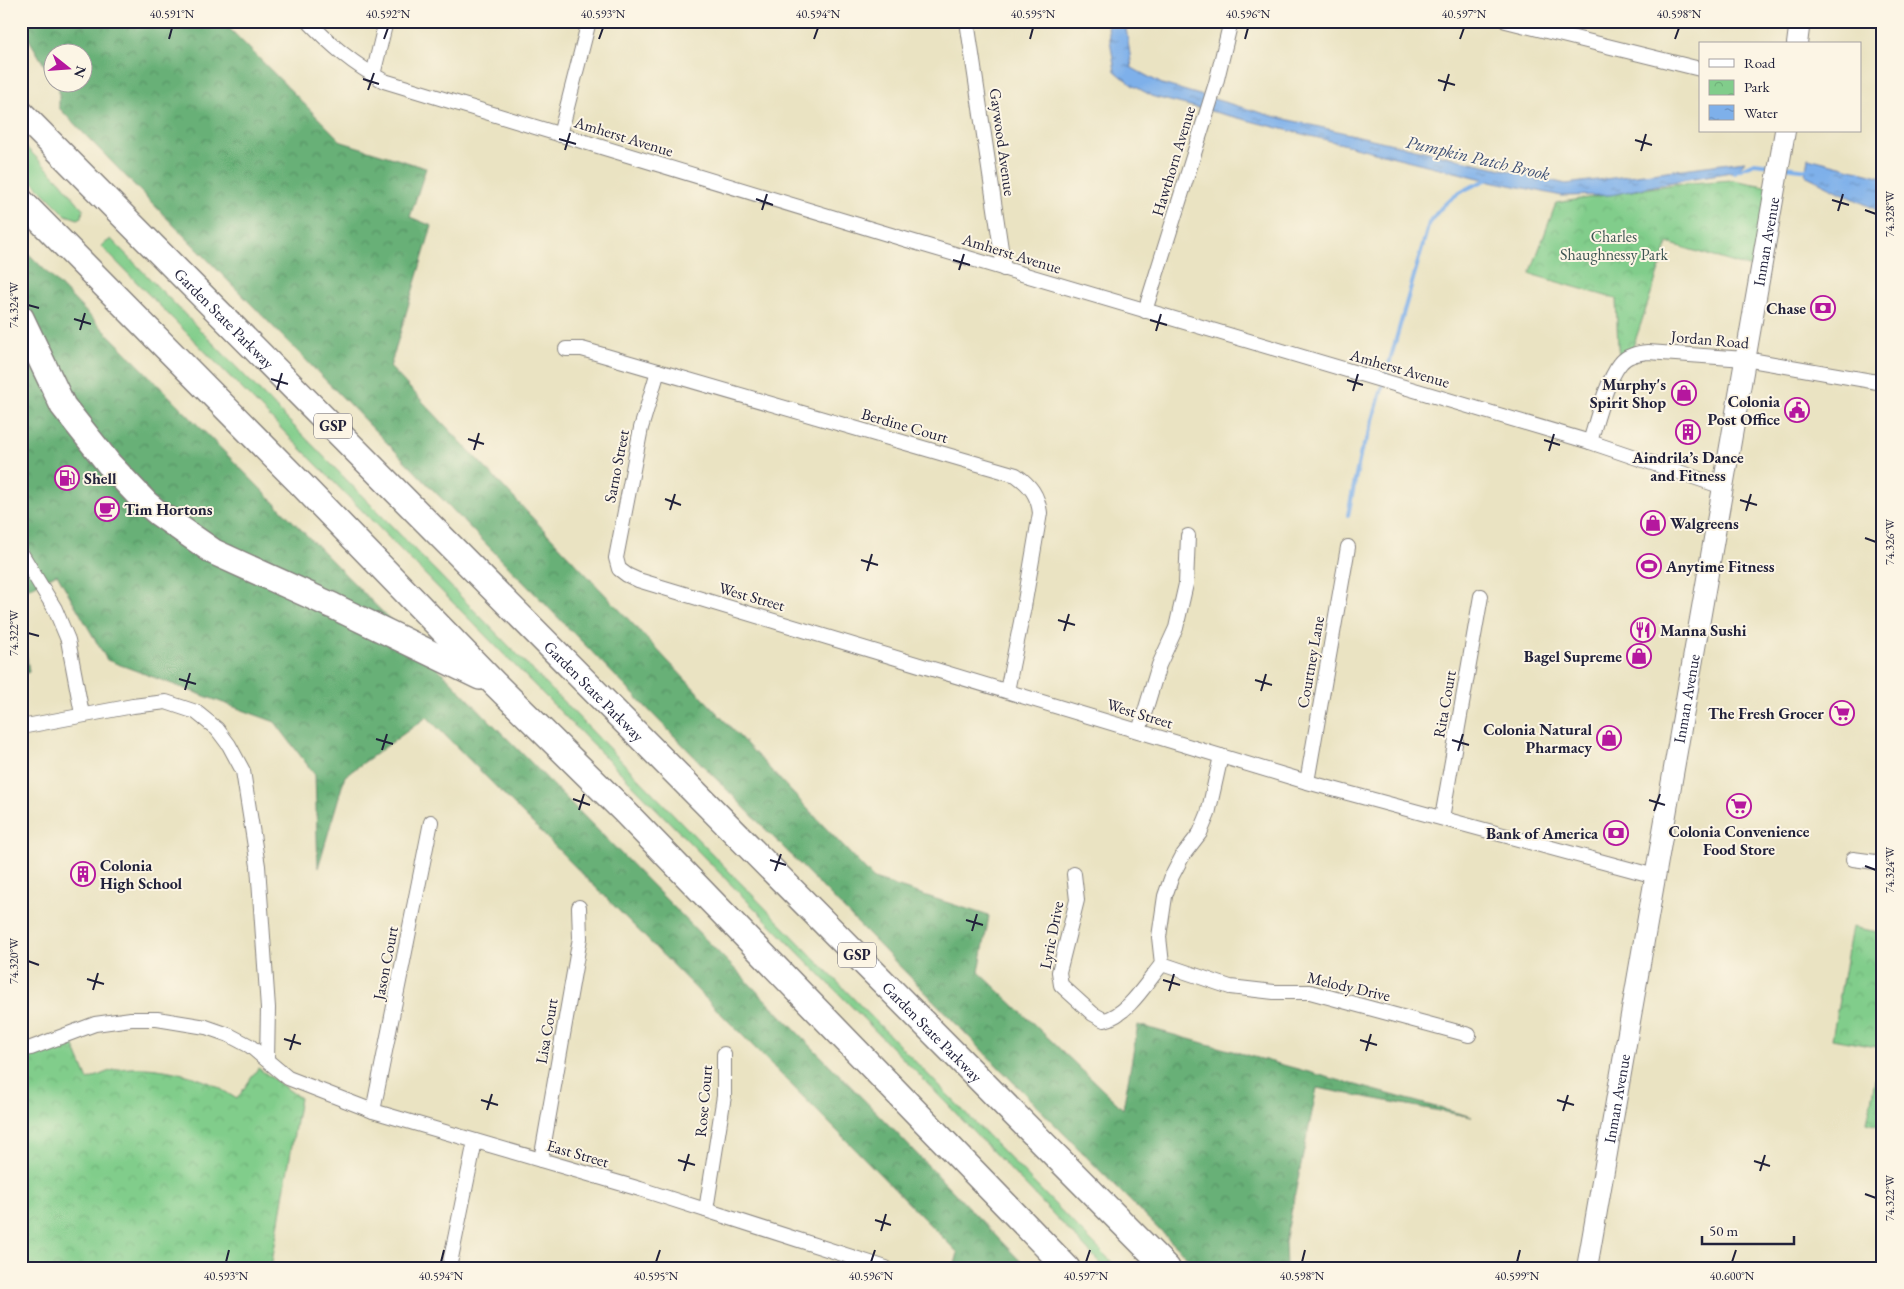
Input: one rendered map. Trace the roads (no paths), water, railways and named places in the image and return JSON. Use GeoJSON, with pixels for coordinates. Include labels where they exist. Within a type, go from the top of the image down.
{"type":"FeatureCollection","features":[{"type":"Feature","properties":{"kind":"highway","name":"Garden State Parkway"},"geometry":{"type":"LineString","coordinates":[[21,112],[1166,1268]]}},
{"type":"Feature","properties":{"kind":"highway"},"geometry":{"type":"LineString","coordinates":[[21,201],[302,485],[495,684],[643,831],[1067,1268]]}},
{"type":"Feature","properties":{"kind":"highway"},"geometry":{"type":"LineString","coordinates":[[21,318],[63,406],[109,464],[146,503],[214,552],[333,606],[495,684]]}},
{"type":"Feature","properties":{"kind":"main road"},"geometry":{"type":"LineString","coordinates":[[1797,42],[1800,21]]}},
{"type":"Feature","properties":{"kind":"main road","name":"Inman Avenue"},"geometry":{"type":"LineString","coordinates":[[1587,1268],[1784,137]]}},
{"type":"Feature","properties":{"kind":"street","name":"Amherst Avenue"},"geometry":{"type":"LineString","coordinates":[[308,21],[334,48],[358,66],[384,81],[1004,269],[1590,442],[1723,487]]}},
{"type":"Feature","properties":{"kind":"street"},"geometry":{"type":"LineString","coordinates":[[373,75],[386,21]]}},
{"type":"Feature","properties":{"kind":"street"},"geometry":{"type":"LineString","coordinates":[[560,134],[589,21]]}},
{"type":"Feature","properties":{"kind":"street","name":"Gaywood Avenue"},"geometry":{"type":"LineString","coordinates":[[967,21],[1004,269]]}},
{"type":"Feature","properties":{"kind":"street","name":"Hawthorn Avenue"},"geometry":{"type":"LineString","coordinates":[[1145,311],[1216,83],[1231,21]]}},
{"type":"Feature","properties":{"kind":"street"},"geometry":{"type":"LineString","coordinates":[[1506,21],[1699,69]]}},
{"type":"Feature","properties":{"kind":"street","name":"Berdine Court"},"geometry":{"type":"LineString","coordinates":[[566,349],[582,349],[1016,475],[1026,482],[1034,492],[1039,504],[1040,513],[1007,691]]}},
{"type":"Feature","properties":{"kind":"street","name":"Jordan Road"},"geometry":{"type":"LineString","coordinates":[[1590,442],[1611,379],[1620,363],[1630,356],[1648,352],[1745,359],[1883,383]]}},
{"type":"Feature","properties":{"kind":"street","name":"Sarno Street"},"geometry":{"type":"LineString","coordinates":[[619,569],[616,558],[631,475],[641,428],[658,371]]}},
{"type":"Feature","properties":{"kind":"street"},"geometry":{"type":"LineString","coordinates":[[1139,731],[1159,665],[1176,628],[1186,584],[1188,536]]}},
{"type":"Feature","properties":{"kind":"street","name":"Courtney Lane"},"geometry":{"type":"LineString","coordinates":[[1307,782],[1348,547]]}},
{"type":"Feature","properties":{"kind":"street"},"geometry":{"type":"LineString","coordinates":[[21,553],[55,609],[68,640],[82,714]]}},
{"type":"Feature","properties":{"kind":"street","name":"West Street"},"geometry":{"type":"LineString","coordinates":[[619,569],[638,580],[1307,782],[1655,876]]}},
{"type":"Feature","properties":{"kind":"street","name":"Rita Court"},"geometry":{"type":"LineString","coordinates":[[1442,818],[1481,596]]}},
{"type":"Feature","properties":{"kind":"street"},"geometry":{"type":"LineString","coordinates":[[21,727],[82,714],[166,702],[196,712],[217,729],[229,745],[243,771],[258,866],[268,1008],[266,1060]]}},
{"type":"Feature","properties":{"kind":"street"},"geometry":{"type":"LineString","coordinates":[[1162,964],[1159,937],[1165,896],[1172,876],[1183,855],[1200,833],[1208,814],[1221,756]]}},
{"type":"Feature","properties":{"kind":"street","name":"Jason Court"},"geometry":{"type":"LineString","coordinates":[[373,1111],[431,822]]}},
{"type":"Feature","properties":{"kind":"street"},"geometry":{"type":"LineString","coordinates":[[1853,859],[1883,863]]}},
{"type":"Feature","properties":{"kind":"street","name":"Lyric Drive"},"geometry":{"type":"LineString","coordinates":[[1074,874],[1076,900],[1059,972],[1061,985],[1093,1014],[1104,1020],[1114,1018],[1124,1010],[1162,964]]}},
{"type":"Feature","properties":{"kind":"street","name":"Lisa Court"},"geometry":{"type":"LineString","coordinates":[[541,1160],[580,938],[579,907]]}},
{"type":"Feature","properties":{"kind":"street","name":"Melody Drive"},"geometry":{"type":"LineString","coordinates":[[1162,964],[1230,987],[1274,992],[1310,992],[1469,1035]]}},
{"type":"Feature","properties":{"kind":"street","name":"East Street"},"geometry":{"type":"LineString","coordinates":[[21,1050],[95,1024],[131,1019],[157,1019],[206,1027],[229,1035],[250,1046],[288,1078],[373,1111],[706,1210],[886,1268]]}},
{"type":"Feature","properties":{"kind":"street","name":"Rose Court"},"geometry":{"type":"LineString","coordinates":[[706,1210],[724,1096],[724,1054]]}},
{"type":"Feature","properties":{"kind":"street"},"geometry":{"type":"LineString","coordinates":[[449,1268],[475,1141]]}},
{"type":"Feature","properties":{"kind":"water"},"geometry":{"type":"Polygon","coordinates":[[[1107,21],[1125,21],[1132,68],[1162,84],[1272,116],[1566,184],[1745,161],[1737,171],[1611,195],[1562,196],[1491,181],[1154,97],[1132,85],[1115,71],[1107,21]]]}},
{"type":"Feature","properties":{"kind":"water"},"geometry":{"type":"Polygon","coordinates":[[[1808,158],[1883,177],[1883,213],[1805,175],[1808,158]]]}},
{"type":"Feature","properties":{"kind":"waterway","name":"Pumpkin Patch Brook"},"geometry":{"type":"LineString","coordinates":[[1734,172],[1754,163],[1772,165]]}},
{"type":"Feature","properties":{"kind":"waterway","name":"Pumpkin Patch Brook"},"geometry":{"type":"LineString","coordinates":[[1784,167],[1809,170]]}},
{"type":"Feature","properties":{"kind":"waterway"},"geometry":{"type":"LineString","coordinates":[[1385,378],[1429,223],[1442,207],[1454,197],[1486,180],[1488,176]]}},
{"type":"Feature","properties":{"kind":"waterway"},"geometry":{"type":"LineString","coordinates":[[1348,515],[1361,451],[1368,437],[1383,385]]}},
{"type":"Feature","properties":{"kind":"place","name":"Chase"},"geometry":{"type":"Point","coordinates":[1823,308]}},
{"type":"Feature","properties":{"kind":"place","name":"Murphy's Spirit Shop"},"geometry":{"type":"Point","coordinates":[1684,393]}},
{"type":"Feature","properties":{"kind":"place","name":"Colonia Post Office"},"geometry":{"type":"Point","coordinates":[1797,410]}},
{"type":"Feature","properties":{"kind":"place","name":"Aindrila’s Dance and Fitness"},"geometry":{"type":"Point","coordinates":[1688,432]}},
{"type":"Feature","properties":{"kind":"place","name":"Shell"},"geometry":{"type":"Point","coordinates":[67,478]}},
{"type":"Feature","properties":{"kind":"place","name":"Tim Hortons"},"geometry":{"type":"Point","coordinates":[107,509]}},
{"type":"Feature","properties":{"kind":"place","name":"Walgreens"},"geometry":{"type":"Point","coordinates":[1653,523]}},
{"type":"Feature","properties":{"kind":"place","name":"Anytime Fitness"},"geometry":{"type":"Point","coordinates":[1649,566]}},
{"type":"Feature","properties":{"kind":"place","name":"Manna Sushi"},"geometry":{"type":"Point","coordinates":[1643,630]}},
{"type":"Feature","properties":{"kind":"place","name":"Bagel Supreme"},"geometry":{"type":"Point","coordinates":[1639,656]}},
{"type":"Feature","properties":{"kind":"place","name":"The Fresh Grocer"},"geometry":{"type":"Point","coordinates":[1842,713]}},
{"type":"Feature","properties":{"kind":"place","name":"Colonia Natural Pharmacy"},"geometry":{"type":"Point","coordinates":[1609,738]}},
{"type":"Feature","properties":{"kind":"place","name":"Colonia Convenience Food Store"},"geometry":{"type":"Point","coordinates":[1739,806]}},
{"type":"Feature","properties":{"kind":"place","name":"Bank of America"},"geometry":{"type":"Point","coordinates":[1616,833]}},
{"type":"Feature","properties":{"kind":"place","name":"Colonia High School"},"geometry":{"type":"Point","coordinates":[83,874]}},
{"type":"Feature","properties":{"kind":"park label","name":"Charles Shaughnessy Park"},"geometry":{"type":"Point","coordinates":[1614,245]}}]}
